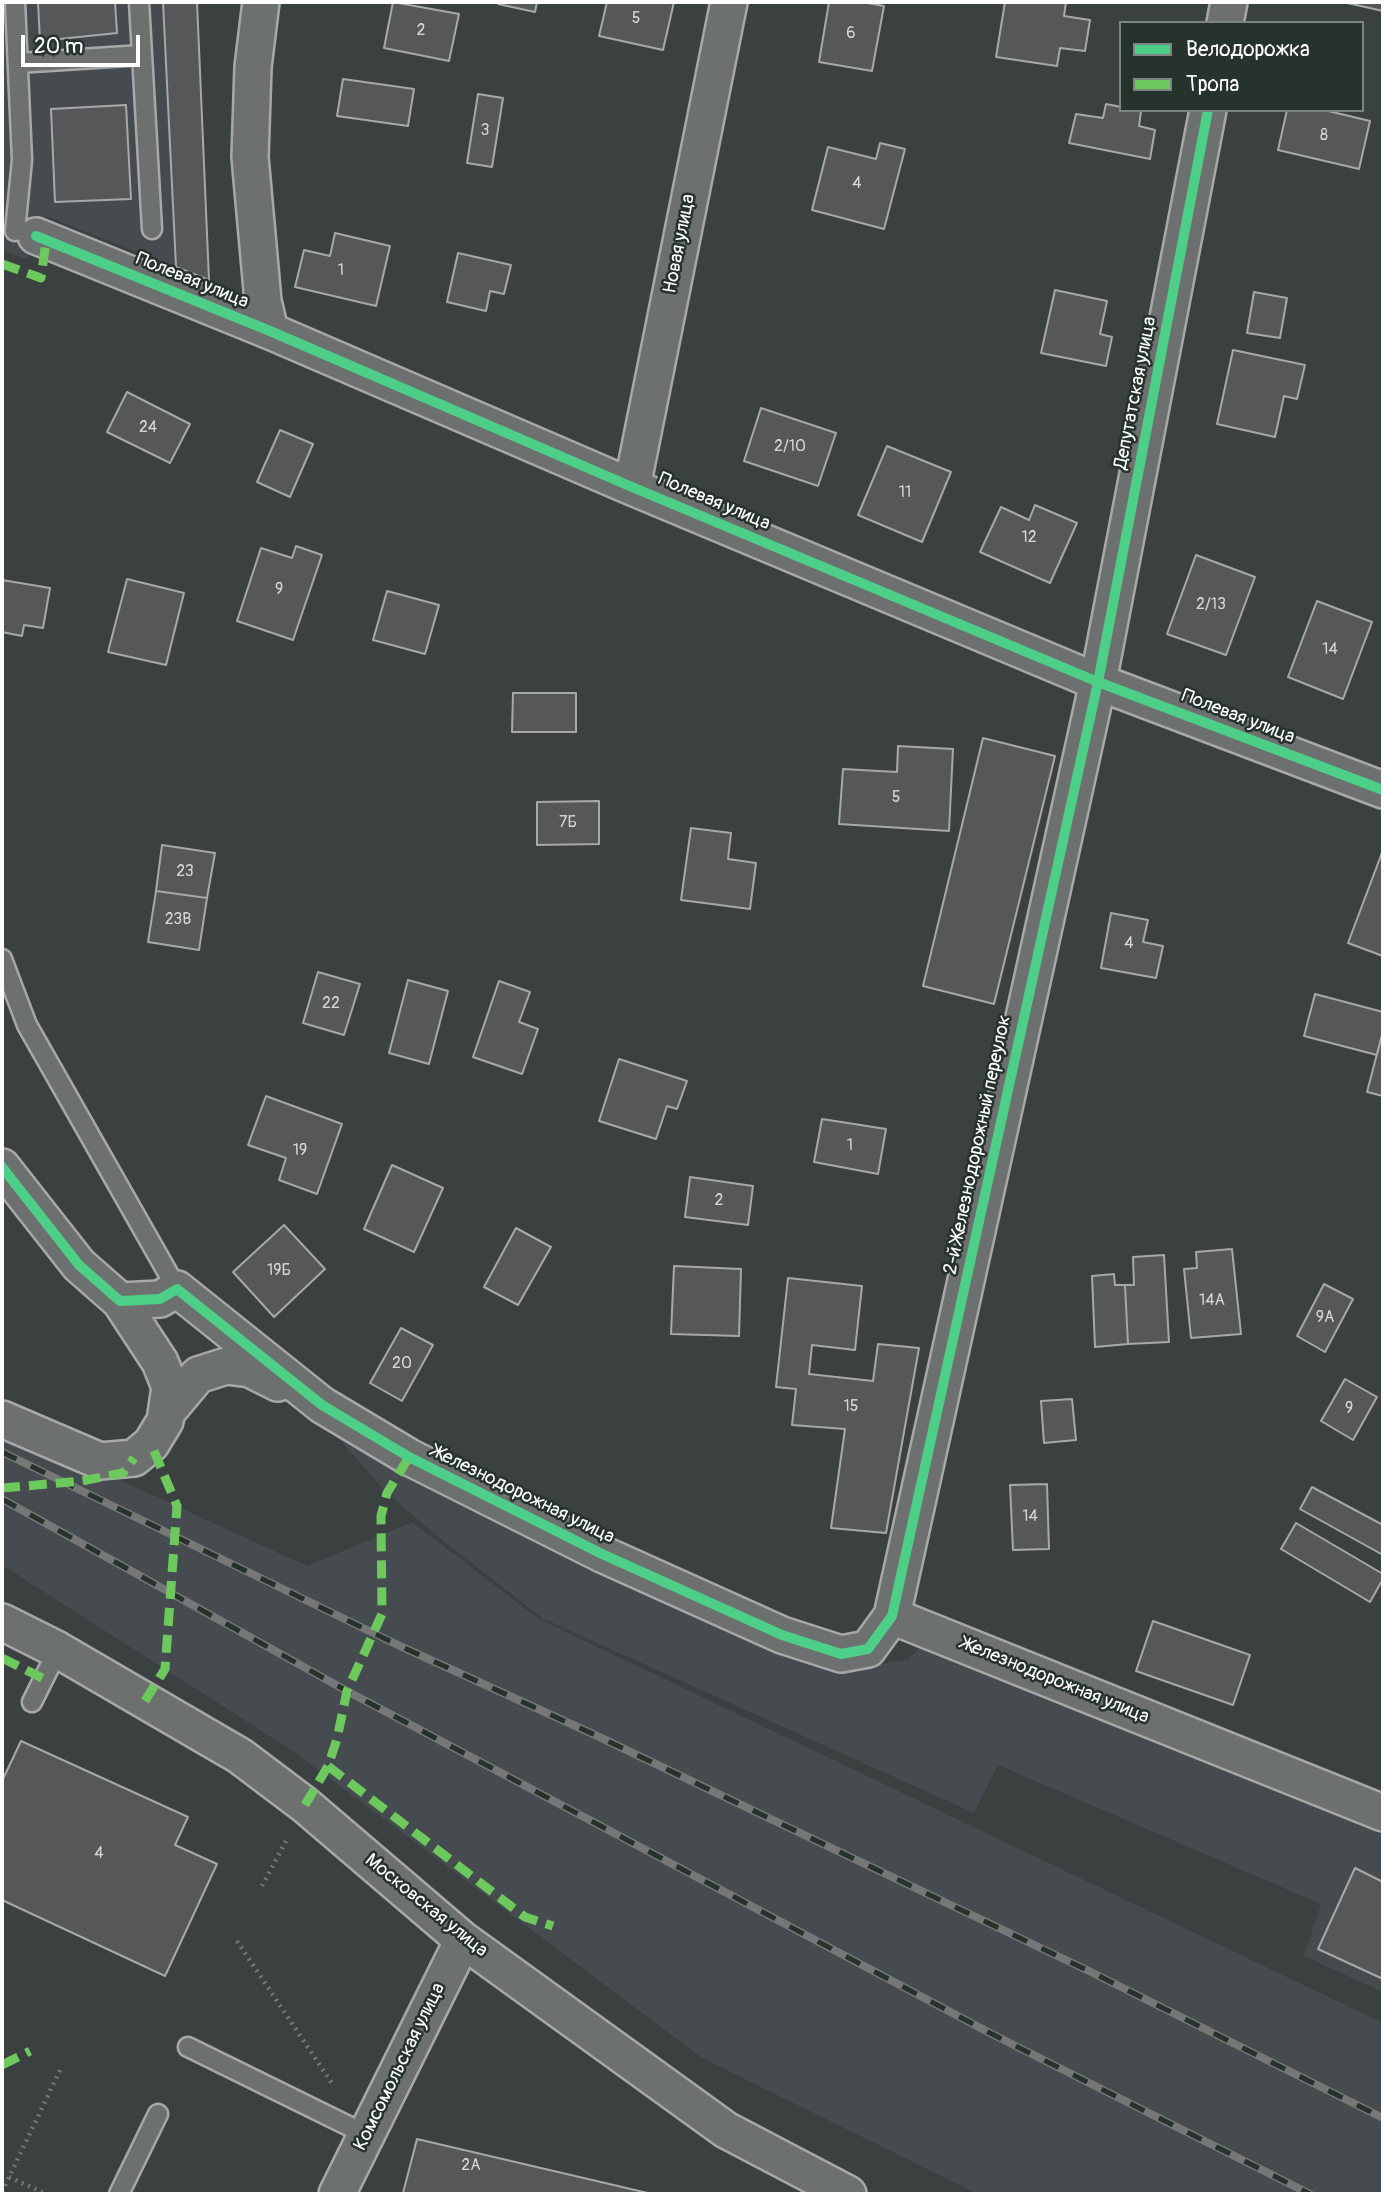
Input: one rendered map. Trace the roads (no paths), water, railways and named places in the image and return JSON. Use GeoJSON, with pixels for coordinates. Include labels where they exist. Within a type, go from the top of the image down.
{"type":"FeatureCollection","features":[{"type":"Feature","properties":{"kind":"street"},"geometry":{"type":"LineString","coordinates":[[261,2],[253,67],[250,157],[263,301],[270,331]]}},
{"type":"Feature","properties":{"kind":"street","name":"Новая улица"},"geometry":{"type":"LineString","coordinates":[[632,487],[729,2]]}},
{"type":"Feature","properties":{"kind":"street"},"geometry":{"type":"LineString","coordinates":[[1225,21],[1229,2]]}},
{"type":"Feature","properties":{"kind":"street","name":"Депутатская улица"},"geometry":{"type":"LineString","coordinates":[[1098,682],[1208,112]]}},
{"type":"Feature","properties":{"kind":"street","name":"Полевая улица"},"geometry":{"type":"LineString","coordinates":[[18,231],[270,331],[632,487],[1098,682],[1383,790]]}},
{"type":"Feature","properties":{"kind":"street","name":"2-й Железнодорожный переулок"},"geometry":{"type":"LineString","coordinates":[[892,1616],[1098,682]]}},
{"type":"Feature","properties":{"kind":"street"},"geometry":{"type":"LineString","coordinates":[[2,1167],[79,1265],[120,1301],[160,1362],[170,1387],[165,1421],[151,1444],[134,1458],[100,1461],[2,1419]]}},
{"type":"Feature","properties":{"kind":"street"},"geometry":{"type":"LineString","coordinates":[[120,1301],[169,1294]]}},
{"type":"Feature","properties":{"kind":"street","name":"Железнодорожная улица"},"geometry":{"type":"LineString","coordinates":[[169,1294],[322,1405],[421,1464],[603,1554],[782,1635],[841,1654],[868,1649],[892,1616],[1383,1813]]}},
{"type":"Feature","properties":{"kind":"street"},"geometry":{"type":"LineString","coordinates":[[167,1412],[198,1376],[226,1366],[250,1369],[322,1405]]}},
{"type":"Feature","properties":{"kind":"street","name":"Московская улица"},"geometry":{"type":"LineString","coordinates":[[2,1622],[58,1650],[240,1756],[305,1805],[463,1940],[726,2130],[848,2194]]}},
{"type":"Feature","properties":{"kind":"street","name":"Комсомольская улица"},"geometry":{"type":"LineString","coordinates":[[337,2194],[463,1940]]}},
{"type":"Feature","properties":{"kind":"lane"},"geometry":{"type":"LineString","coordinates":[[15,2],[22,160],[18,231]]}},
{"type":"Feature","properties":{"kind":"lane"},"geometry":{"type":"LineString","coordinates":[[139,2],[152,229]]}},
{"type":"Feature","properties":{"kind":"lane"},"geometry":{"type":"LineString","coordinates":[[18,63],[142,55]]}},
{"type":"Feature","properties":{"kind":"lane"},"geometry":{"type":"LineString","coordinates":[[2,959],[27,1025],[169,1294]]}},
{"type":"Feature","properties":{"kind":"lane"},"geometry":{"type":"LineString","coordinates":[[32,1702],[58,1650]]}},
{"type":"Feature","properties":{"kind":"lane"},"geometry":{"type":"LineString","coordinates":[[188,2047],[367,2135]]}},
{"type":"Feature","properties":{"kind":"lane"},"geometry":{"type":"LineString","coordinates":[[119,2194],[158,2114]]}},
{"type":"Feature","properties":{"kind":"railway"},"geometry":{"type":"LineString","coordinates":[[2,1452],[400,1646],[593,1734],[1091,1972],[1383,2118]]}},
{"type":"Feature","properties":{"kind":"railway"},"geometry":{"type":"LineString","coordinates":[[2,1499],[347,1691],[990,2033],[1310,2194]]}}]}
